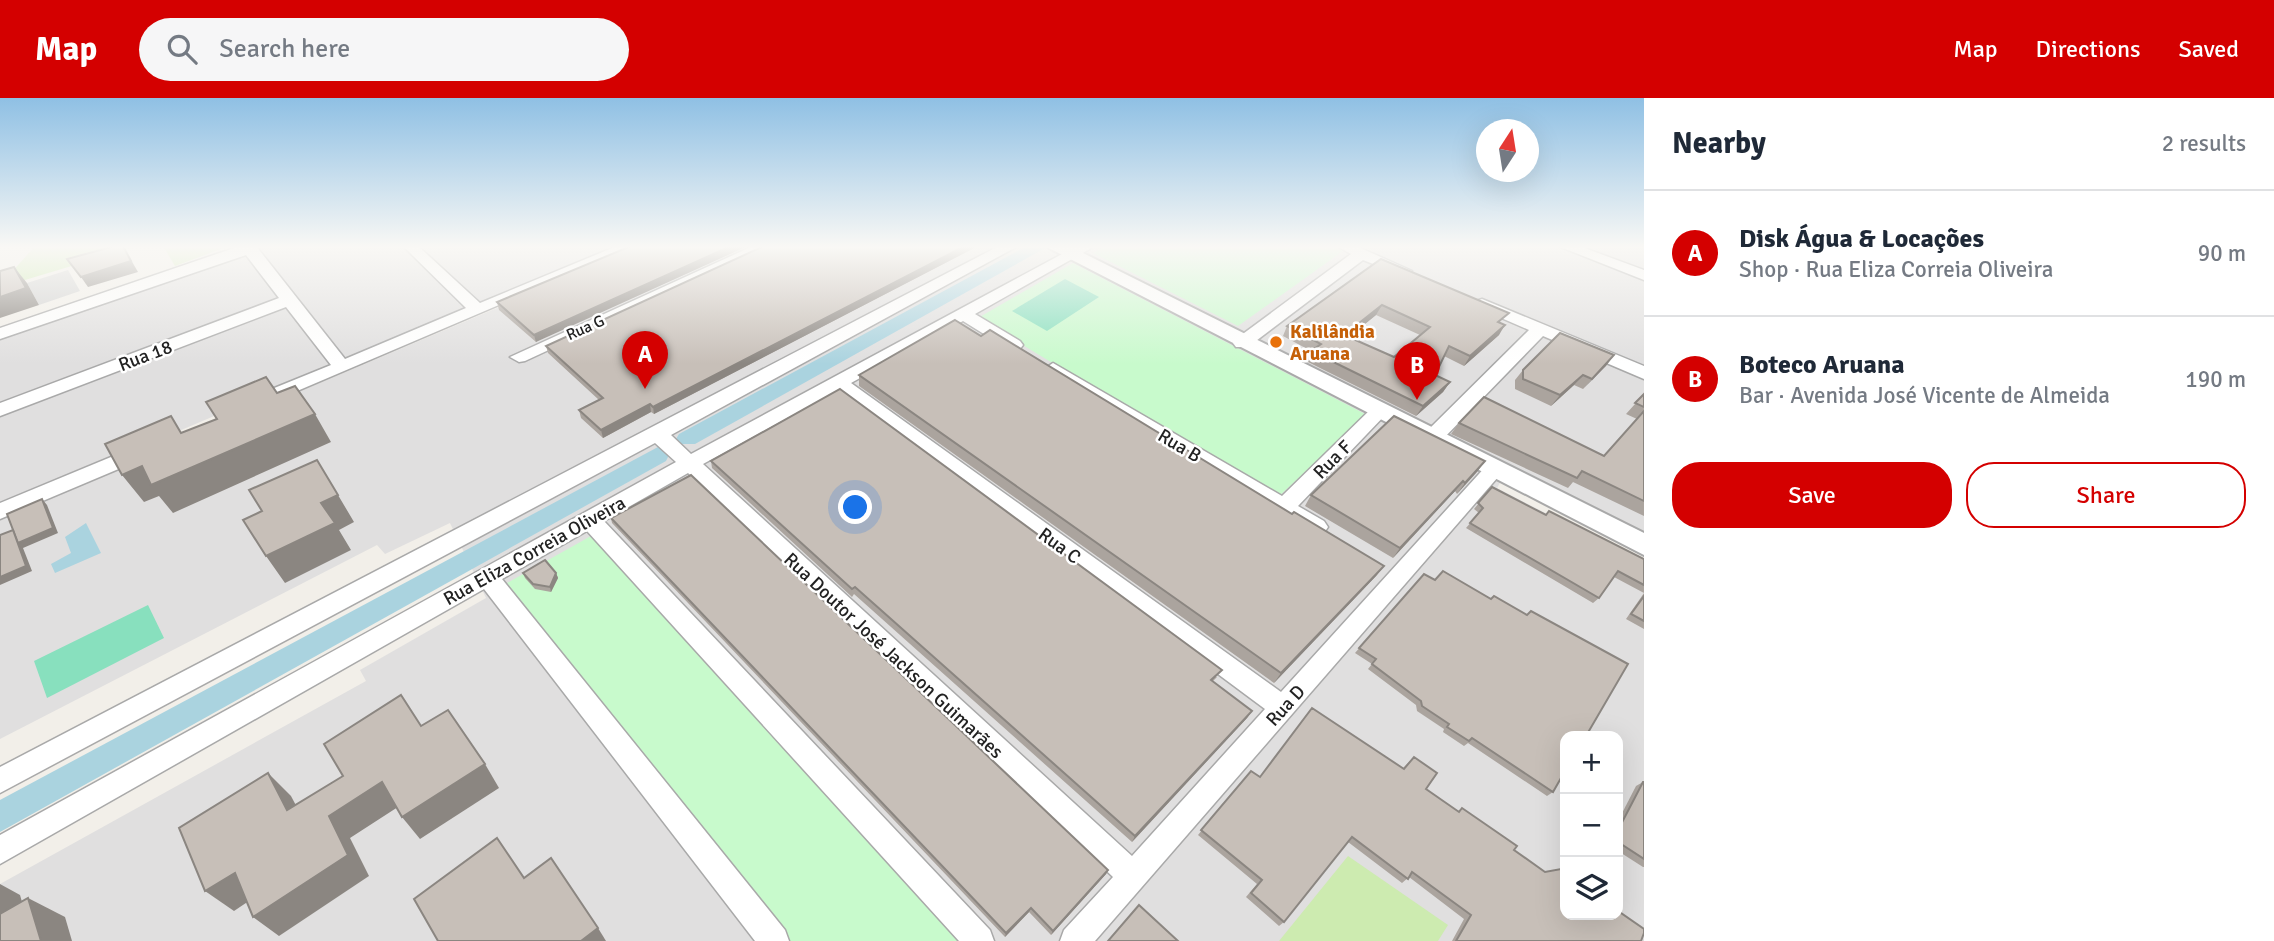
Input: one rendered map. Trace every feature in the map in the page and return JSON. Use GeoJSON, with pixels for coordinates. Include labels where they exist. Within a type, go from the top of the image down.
{"type":"FeatureCollection","features":[{"type":"Feature","properties":{"kind":"street"},"geometry":{"type":"LineString","coordinates":[[0,334],[139,285]]}},
{"type":"Feature","properties":{"kind":"street"},"geometry":{"type":"LineString","coordinates":[[279,285],[341,366]]}},
{"type":"Feature","properties":{"kind":"street"},"geometry":{"type":"LineString","coordinates":[[452,285],[477,309]]}},
{"type":"Feature","properties":{"kind":"street"},"geometry":{"type":"LineString","coordinates":[[252,404],[534,285]]}},
{"type":"Feature","properties":{"kind":"street","name":"Rua G"},"geometry":{"type":"LineString","coordinates":[[519,357],[678,285]]}},
{"type":"Feature","properties":{"kind":"street"},"geometry":{"type":"LineString","coordinates":[[0,781],[936,285]]}},
{"type":"Feature","properties":{"kind":"street","name":"Rua Eliza Correia Oliveira"},"geometry":{"type":"LineString","coordinates":[[0,850],[1008,285]]}},
{"type":"Feature","properties":{"kind":"street"},"geometry":{"type":"LineString","coordinates":[[1138,285],[1242,343],[1644,545]]}},
{"type":"Feature","properties":{"kind":"street"},"geometry":{"type":"LineString","coordinates":[[1242,343],[1320,285]]}},
{"type":"Feature","properties":{"kind":"street"},"geometry":{"type":"LineString","coordinates":[[1468,298],[1644,373]]}},
{"type":"Feature","properties":{"kind":"street","name":"Rua 18"},"geometry":{"type":"LineString","coordinates":[[0,410],[290,300]]}},
{"type":"Feature","properties":{"kind":"street","name":"Rua B"},"geometry":{"type":"LineString","coordinates":[[961,313],[1330,535]]}},
{"type":"Feature","properties":{"kind":"street"},"geometry":{"type":"LineString","coordinates":[[1433,438],[1540,329]]}},
{"type":"Feature","properties":{"kind":"street","name":"Rua C"},"geometry":{"type":"LineString","coordinates":[[837,382],[1283,708]]}},
{"type":"Feature","properties":{"kind":"street","name":"Rua F"},"geometry":{"type":"LineString","coordinates":[[1284,507],[1380,411]]}},
{"type":"Feature","properties":{"kind":"street","name":"Rua Doutor José Jackson Guimarães"},"geometry":{"type":"LineString","coordinates":[[657,433],[1133,876]]}},
{"type":"Feature","properties":{"kind":"street"},"geometry":{"type":"LineString","coordinates":[[0,511],[163,442]]}},
{"type":"Feature","properties":{"kind":"street","name":"Rua D"},"geometry":{"type":"LineString","coordinates":[[1075,941],[1495,469]]}},
{"type":"Feature","properties":{"kind":"street"},"geometry":{"type":"LineString","coordinates":[[589,519],[979,941]]}},
{"type":"Feature","properties":{"kind":"street"},"geometry":{"type":"LineString","coordinates":[[1377,562],[1400,576]]}},
{"type":"Feature","properties":{"kind":"street"},"geometry":{"type":"LineString","coordinates":[[487,577],[774,941]]}},
{"type":"Feature","properties":{"kind":"shaded area"},"geometry":{"type":"Polygon","coordinates":[[[28,285],[77,285],[80,291],[39,305],[28,285]]]}},
{"type":"Feature","properties":{"kind":"shaded area"},"geometry":{"type":"Polygon","coordinates":[[[128,285],[522,285],[0,507],[0,328],[128,285]]]}},
{"type":"Feature","properties":{"kind":"shaded area"},"geometry":{"type":"Polygon","coordinates":[[[551,285],[1121,285],[1501,481],[1497,488],[1644,564],[1644,941],[0,941],[0,884],[366,681],[360,670],[486,598],[450,523],[385,554],[377,545],[0,739],[0,518],[551,285]]]}},
{"type":"Feature","properties":{"kind":"shaded area"},"geometry":{"type":"Polygon","coordinates":[[[1123,285],[1644,285],[1644,542],[1638,550],[1123,285]]]}},
{"type":"Feature","properties":{"kind":"green space"},"geometry":{"type":"Polygon","coordinates":[[[1034,285],[1116,285],[1367,415],[1277,498],[978,318],[1034,285]]]}},
{"type":"Feature","properties":{"kind":"green space"},"geometry":{"type":"Polygon","coordinates":[[[1054,285],[1077,285],[1099,297],[1047,331],[1012,311],[1054,285]]]}},
{"type":"Feature","properties":{"kind":"green space"},"geometry":{"type":"Polygon","coordinates":[[[1157,285],[1295,285],[1238,326],[1157,285]]]}},
{"type":"Feature","properties":{"kind":"green space"},"geometry":{"type":"Polygon","coordinates":[[[591,536],[959,941],[790,941],[507,583],[591,536]]]}},
{"type":"Feature","properties":{"kind":"green space"},"geometry":{"type":"Polygon","coordinates":[[[148,605],[164,638],[47,698],[34,661],[148,605]]]}},
{"type":"Feature","properties":{"kind":"green space"},"geometry":{"type":"Polygon","coordinates":[[[1348,856],[1448,925],[1438,941],[1279,941],[1348,856]]]}},
{"type":"Feature","properties":{"kind":"water"},"geometry":{"type":"Polygon","coordinates":[[[86,523],[101,553],[55,573],[51,564],[71,553],[65,537],[86,523]]]}},
{"type":"Feature","properties":{"kind":"building"},"geometry":{"type":"Polygon","coordinates":[[[0,285],[24,285],[26,288],[0,297],[0,285]]]}},
{"type":"Feature","properties":{"kind":"building"},"geometry":{"type":"Polygon","coordinates":[[[537,285],[644,285],[534,335],[497,302],[537,285]]]}},
{"type":"Feature","properties":{"kind":"building"},"geometry":{"type":"Polygon","coordinates":[[[678,285],[889,285],[653,407],[650,404],[601,430],[579,410],[603,398],[546,346],[678,285]]]}},
{"type":"Feature","properties":{"kind":"building"},"geometry":{"type":"Polygon","coordinates":[[[1344,285],[1443,285],[1509,313],[1498,322],[1505,325],[1470,356],[1449,346],[1435,375],[1450,382],[1423,406],[1311,351],[1321,344],[1287,326],[1344,285]],[[1382,305],[1344,335],[1394,357],[1430,327],[1382,305]]]}},
{"type":"Feature","properties":{"kind":"building"},"geometry":{"type":"Polygon","coordinates":[[[955,320],[981,336],[990,330],[1292,514],[1294,512],[1384,566],[1281,673],[859,375],[955,320]]]}},
{"type":"Feature","properties":{"kind":"building"},"geometry":{"type":"Polygon","coordinates":[[[1560,333],[1614,355],[1592,379],[1583,375],[1560,395],[1523,379],[1523,370],[1560,333]]]}},
{"type":"Feature","properties":{"kind":"building"},"geometry":{"type":"Polygon","coordinates":[[[266,377],[277,393],[295,386],[315,414],[151,485],[142,466],[122,475],[105,444],[171,416],[181,433],[217,419],[206,402],[266,377]]]}},
{"type":"Feature","properties":{"kind":"building"},"geometry":{"type":"Polygon","coordinates":[[[840,389],[1222,670],[1211,680],[1252,711],[1135,836],[855,587],[852,589],[711,461],[840,389]]]}},
{"type":"Feature","properties":{"kind":"building"},"geometry":{"type":"Polygon","coordinates":[[[1644,394],[1644,407],[1635,403],[1644,394]]]}},
{"type":"Feature","properties":{"kind":"building"},"geometry":{"type":"Polygon","coordinates":[[[1484,397],[1604,456],[1644,411],[1644,501],[1582,471],[1577,478],[1459,423],[1484,397]]]}},
{"type":"Feature","properties":{"kind":"building"},"geometry":{"type":"Polygon","coordinates":[[[1394,416],[1485,461],[1400,548],[1311,495],[1394,416]]]}},
{"type":"Feature","properties":{"kind":"building"},"geometry":{"type":"Polygon","coordinates":[[[317,460],[338,495],[321,503],[335,523],[266,556],[243,520],[262,511],[249,490],[317,460]]]}},
{"type":"Feature","properties":{"kind":"building"},"geometry":{"type":"Polygon","coordinates":[[[691,475],[1108,870],[1053,931],[1031,908],[1006,933],[611,518],[691,475]]]}},
{"type":"Feature","properties":{"kind":"building"},"geometry":{"type":"Polygon","coordinates":[[[1492,487],[1546,515],[1549,511],[1644,559],[1644,585],[1618,571],[1599,598],[1470,523],[1483,508],[1478,503],[1492,487]]]}},
{"type":"Feature","properties":{"kind":"building"},"geometry":{"type":"Polygon","coordinates":[[[42,499],[53,528],[18,543],[7,514],[42,499]]]}},
{"type":"Feature","properties":{"kind":"building"},"geometry":{"type":"Polygon","coordinates":[[[13,530],[26,566],[0,577],[0,535],[13,530]]]}},
{"type":"Feature","properties":{"kind":"building"},"geometry":{"type":"Polygon","coordinates":[[[545,560],[556,573],[550,587],[533,584],[523,573],[545,560]]]}},
{"type":"Feature","properties":{"kind":"building"},"geometry":{"type":"Polygon","coordinates":[[[1443,571],[1491,599],[1494,596],[1527,615],[1531,611],[1628,664],[1589,731],[1560,731],[1560,780],[1553,792],[1472,738],[1469,741],[1447,727],[1449,724],[1422,706],[1421,701],[1372,664],[1376,659],[1359,648],[1424,574],[1435,580],[1443,571]]]}},
{"type":"Feature","properties":{"kind":"building"},"geometry":{"type":"Polygon","coordinates":[[[1644,596],[1644,621],[1631,614],[1644,596]]]}},
{"type":"Feature","properties":{"kind":"building"},"geometry":{"type":"Polygon","coordinates":[[[401,695],[421,726],[448,710],[485,764],[402,817],[382,782],[329,816],[348,855],[253,917],[235,873],[205,891],[179,828],[268,773],[287,810],[343,776],[324,744],[401,695]]]}},
{"type":"Feature","properties":{"kind":"building"},"geometry":{"type":"Polygon","coordinates":[[[1312,708],[1404,769],[1414,757],[1437,773],[1426,789],[1459,812],[1462,808],[1517,846],[1514,850],[1545,872],[1560,869],[1560,920],[1623,920],[1623,914],[1644,929],[1641,941],[1456,941],[1471,915],[1412,872],[1408,879],[1352,837],[1284,922],[1251,893],[1262,880],[1201,830],[1251,771],[1260,777],[1312,708]]]}},
{"type":"Feature","properties":{"kind":"building"},"geometry":{"type":"Polygon","coordinates":[[[1644,782],[1644,859],[1623,845],[1623,820],[1644,782]]]}},
{"type":"Feature","properties":{"kind":"building"},"geometry":{"type":"Polygon","coordinates":[[[497,838],[524,878],[551,858],[598,928],[581,941],[438,941],[414,899],[497,838]]]}},
{"type":"Feature","properties":{"kind":"building"},"geometry":{"type":"Polygon","coordinates":[[[28,898],[41,941],[0,941],[0,914],[28,898]]]}},
{"type":"Feature","properties":{"kind":"building"},"geometry":{"type":"Polygon","coordinates":[[[1139,905],[1178,941],[1108,941],[1139,905]]]}},
{"type":"Feature","properties":{"kind":"waterway"},"geometry":{"type":"LineString","coordinates":[[687,439],[968,285]]}},
{"type":"Feature","properties":{"kind":"waterway"},"geometry":{"type":"LineString","coordinates":[[0,817],[658,455]]}},
{"type":"Feature","properties":{"kind":"place","name":"Kalilândia Aruana"},"geometry":{"type":"Point","coordinates":[1276,342]}},
{"type":"Feature","properties":{"kind":"place","name":"Disk Água & Locações"},"geometry":{"type":"Point","coordinates":[645,389]}},
{"type":"Feature","properties":{"kind":"place","name":"Boteco Aruana"},"geometry":{"type":"Point","coordinates":[1417,400]}}]}
